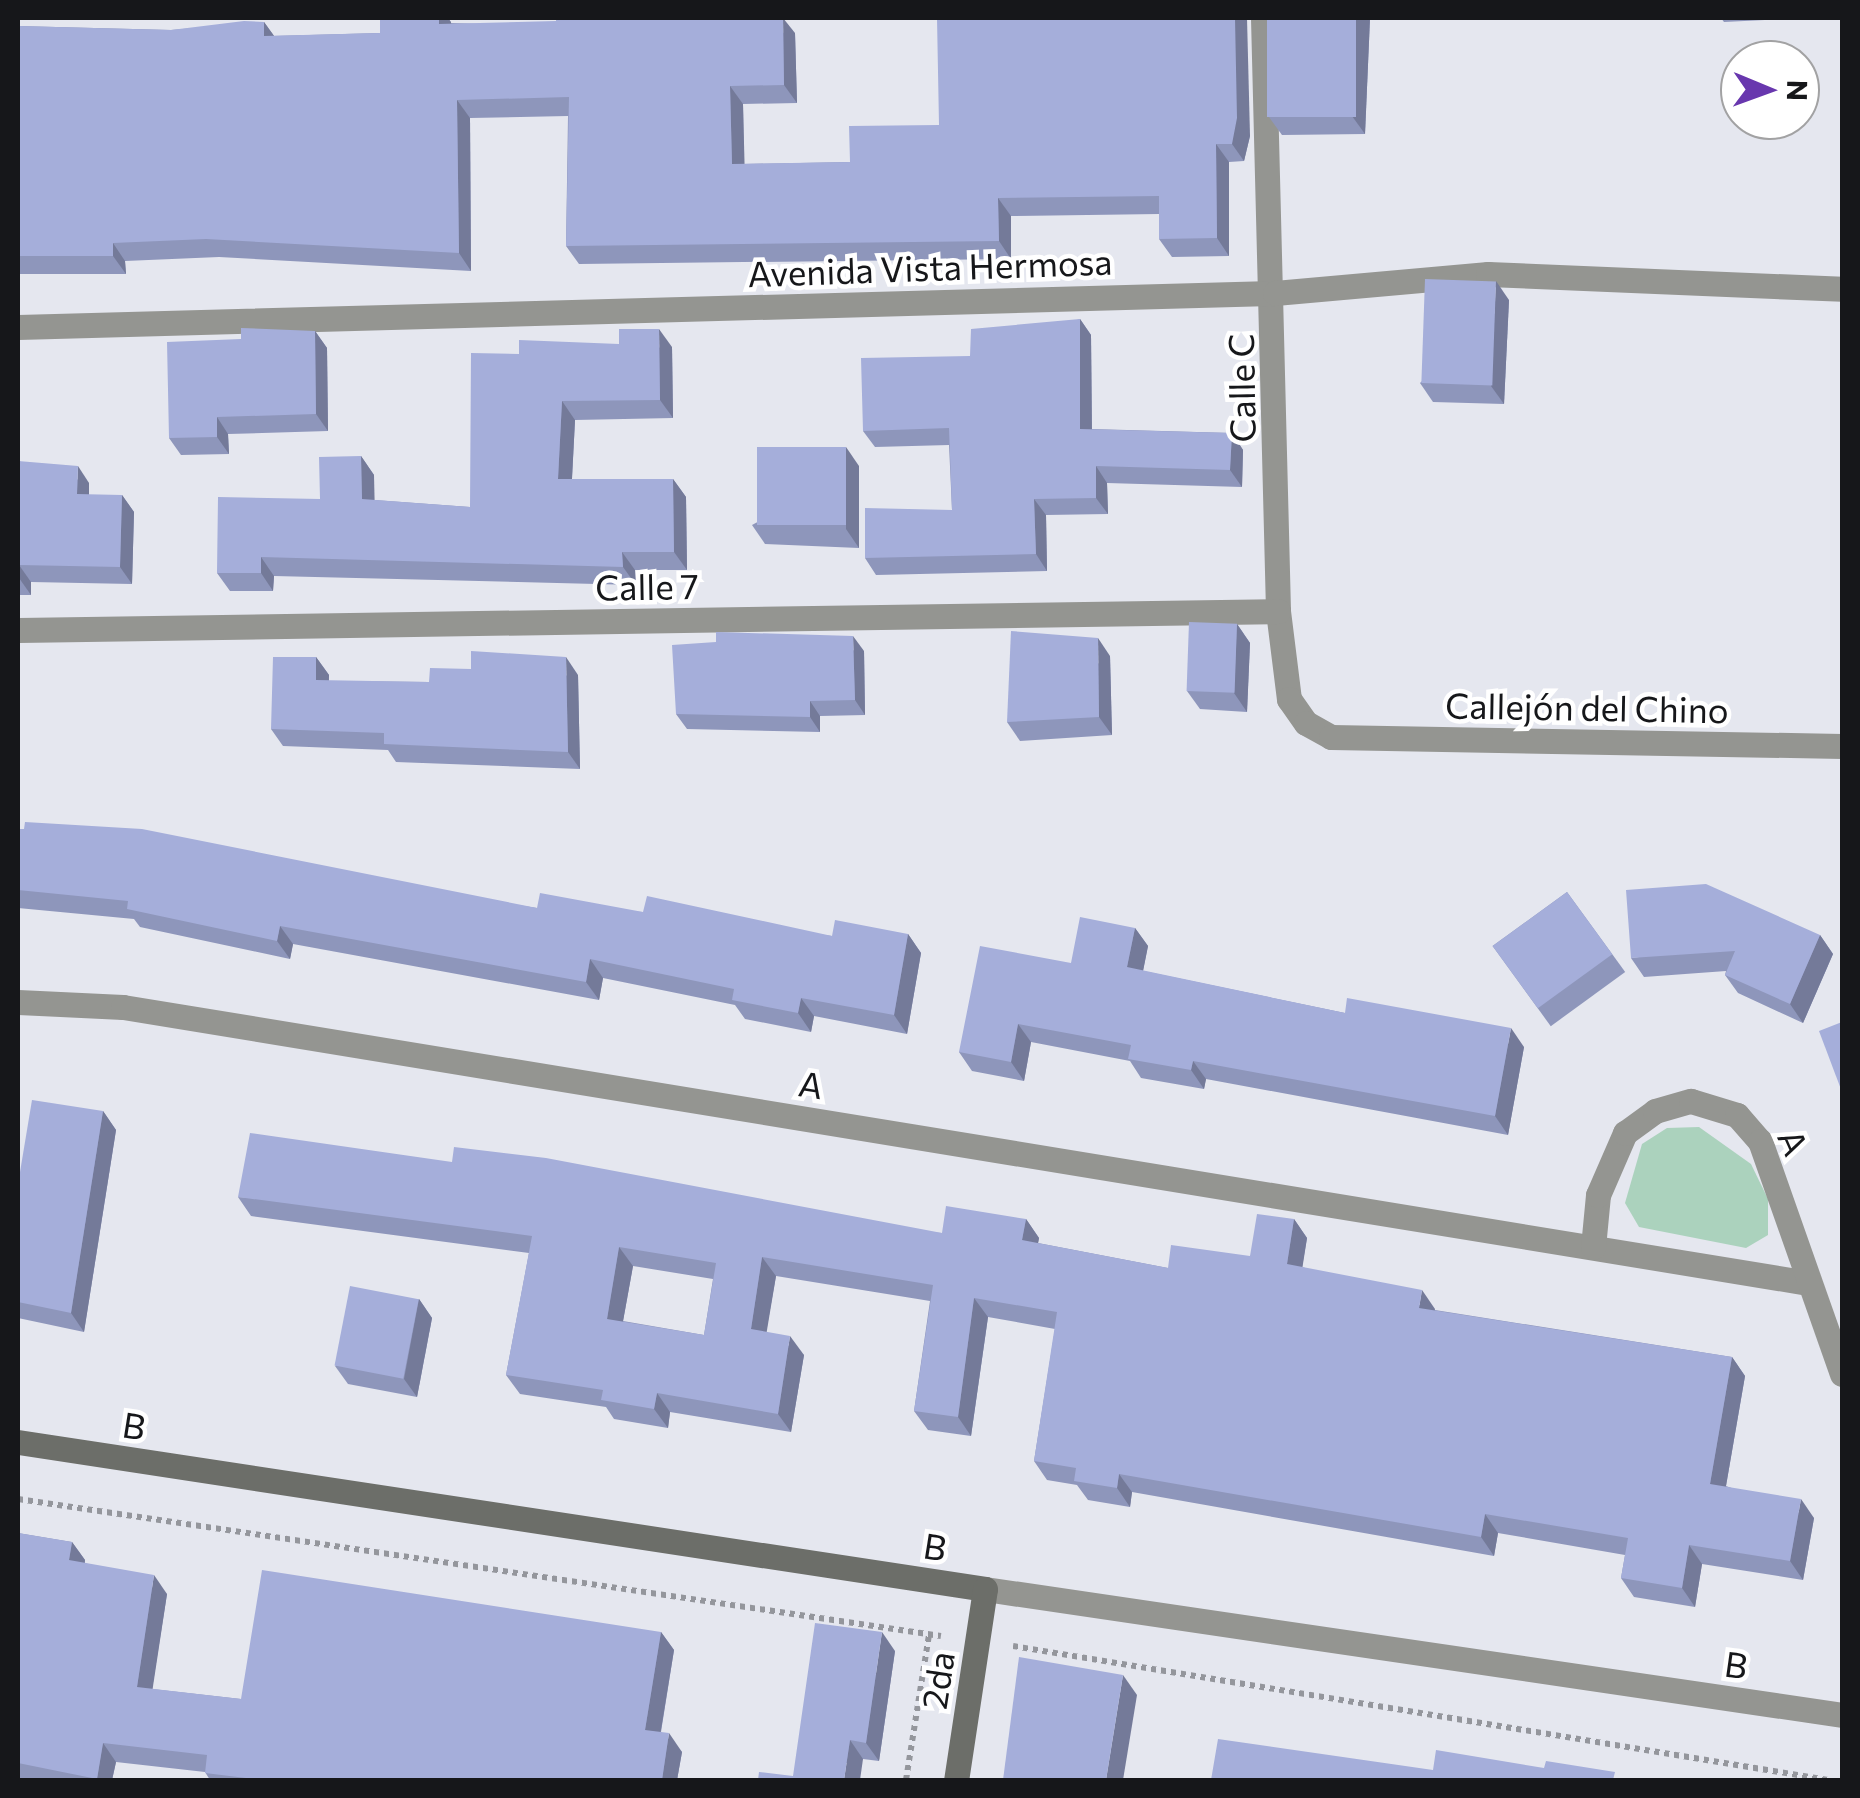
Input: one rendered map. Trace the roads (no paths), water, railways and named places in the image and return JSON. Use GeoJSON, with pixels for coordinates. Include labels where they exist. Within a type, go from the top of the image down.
{"type":"FeatureCollection","features":[{"type":"Feature","properties":{"kind":"street","name":"Calle C"},"geometry":{"type":"LineString","coordinates":[[1263,18],[1275,293],[1278,611],[1289,699],[1331,738]]}},
{"type":"Feature","properties":{"kind":"street","name":"Avenida Vista Hermosa"},"geometry":{"type":"LineString","coordinates":[[18,327],[1275,293],[1488,274],[1842,289]]}},
{"type":"Feature","properties":{"kind":"street","name":"Calle 7"},"geometry":{"type":"LineString","coordinates":[[18,630],[1278,611]]}},
{"type":"Feature","properties":{"kind":"street","name":"Callejón del Chino"},"geometry":{"type":"LineString","coordinates":[[1331,738],[1842,746]]}},
{"type":"Feature","properties":{"kind":"street","name":"A"},"geometry":{"type":"LineString","coordinates":[[18,1002],[122,1006],[1808,1283],[1760,1142],[1712,1102],[1655,1111],[1625,1133],[1598,1195],[1593,1247]]}},
{"type":"Feature","properties":{"kind":"street"},"geometry":{"type":"LineString","coordinates":[[1808,1283],[1842,1374]]}},
{"type":"Feature","properties":{"kind":"street","name":"B"},"geometry":{"type":"LineString","coordinates":[[18,1442],[985,1590],[1842,1715]]}},
{"type":"Feature","properties":{"kind":"street","name":"2da"},"geometry":{"type":"LineString","coordinates":[[956,1780],[985,1590]]}}]}
